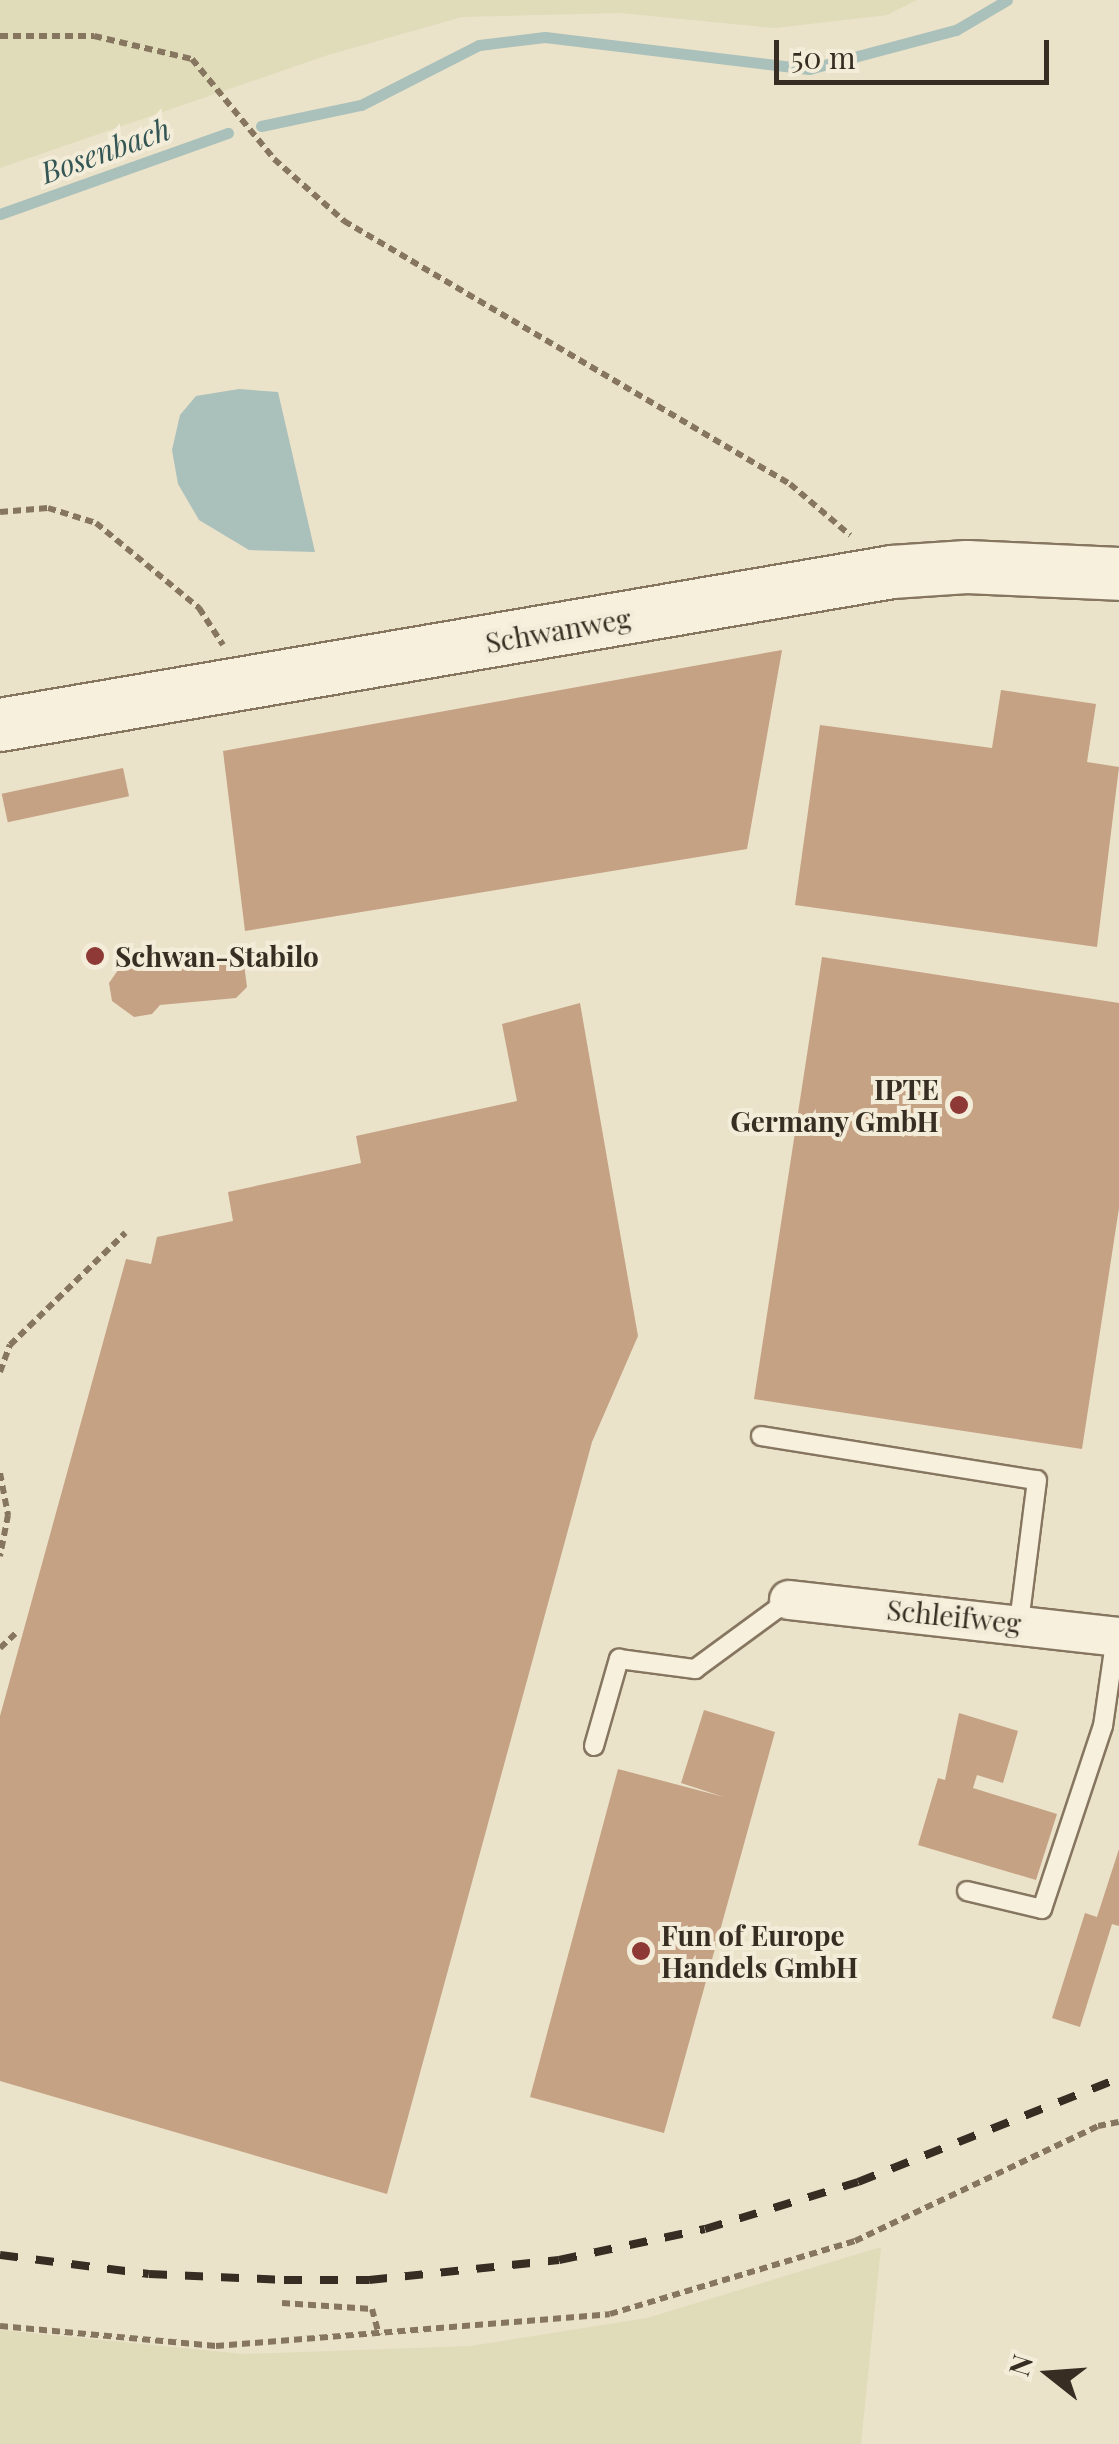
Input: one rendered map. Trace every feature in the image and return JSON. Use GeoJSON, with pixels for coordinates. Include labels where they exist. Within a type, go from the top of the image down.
{"type":"FeatureCollection","features":[{"type":"Feature","properties":{"kind":"main road","name":"Schwanweg"},"geometry":{"type":"LineString","coordinates":[[0,725],[892,572],[966,567],[1119,574]]}},
{"type":"Feature","properties":{"kind":"street","name":"Schleifweg"},"geometry":{"type":"LineString","coordinates":[[789,1600],[1019,1622],[1118,1636]]}},
{"type":"Feature","properties":{"kind":"lane"},"geometry":{"type":"LineString","coordinates":[[762,1436],[1038,1480],[1019,1622]]}},
{"type":"Feature","properties":{"kind":"lane"},"geometry":{"type":"LineString","coordinates":[[594,1746],[620,1658],[695,1669],[789,1600]]}},
{"type":"Feature","properties":{"kind":"lane"},"geometry":{"type":"LineString","coordinates":[[967,1892],[1042,1909],[1103,1726],[1118,1636]]}},
{"type":"Feature","properties":{"kind":"path"},"geometry":{"type":"LineString","coordinates":[[0,36],[94,36],[192,59],[274,158],[344,221],[790,484],[892,572]]}},
{"type":"Feature","properties":{"kind":"path"},"geometry":{"type":"LineString","coordinates":[[0,512],[48,508],[96,523],[198,608],[248,684]]}},
{"type":"Feature","properties":{"kind":"path"},"geometry":{"type":"LineString","coordinates":[[0,1372],[10,1345],[125,1234]]}},
{"type":"Feature","properties":{"kind":"path"},"geometry":{"type":"LineString","coordinates":[[0,1474],[8,1515],[0,1556]]}},
{"type":"Feature","properties":{"kind":"path"},"geometry":{"type":"LineString","coordinates":[[0,1648],[15,1634]]}},
{"type":"Feature","properties":{"kind":"path"},"geometry":{"type":"LineString","coordinates":[[0,2326],[216,2346],[379,2336],[610,2314],[855,2241],[1098,2126],[1119,2122]]}},
{"type":"Feature","properties":{"kind":"path"},"geometry":{"type":"LineString","coordinates":[[282,2303],[372,2309],[379,2336]]}},
{"type":"Feature","properties":{"kind":"shaded area"},"geometry":{"type":"Polygon","coordinates":[[[0,0],[917,0],[887,15],[775,28],[620,13],[462,17],[328,55],[0,168],[0,0]]]}},
{"type":"Feature","properties":{"kind":"shaded area"},"geometry":{"type":"Polygon","coordinates":[[[881,2247],[861,2444],[0,2444],[0,2330],[244,2354],[470,2346],[647,2318],[881,2247]]]}},
{"type":"Feature","properties":{"kind":"water"},"geometry":{"type":"Polygon","coordinates":[[[239,389],[278,392],[315,552],[249,550],[199,520],[178,484],[172,450],[180,415],[196,396],[239,389]]]}},
{"type":"Feature","properties":{"kind":"building"},"geometry":{"type":"Polygon","coordinates":[[[782,650],[747,849],[245,931],[223,751],[782,650]]]}},
{"type":"Feature","properties":{"kind":"building"},"geometry":{"type":"Polygon","coordinates":[[[1001,690],[1096,704],[1087,762],[1119,767],[1097,947],[795,905],[820,725],[992,748],[1001,690]]]}},
{"type":"Feature","properties":{"kind":"building"},"geometry":{"type":"Polygon","coordinates":[[[123,768],[129,796],[8,822],[2,794],[123,768]]]}},
{"type":"Feature","properties":{"kind":"building"},"geometry":{"type":"Polygon","coordinates":[[[231,957],[244,964],[247,987],[236,998],[160,1005],[152,1014],[134,1017],[112,1001],[109,983],[123,963],[143,959],[154,970],[231,957]]]}},
{"type":"Feature","properties":{"kind":"building","name":"IPTE Germany GmbH"},"geometry":{"type":"Polygon","coordinates":[[[822,957],[1119,1003],[1119,1208],[1082,1449],[754,1399],[822,957]]]}},
{"type":"Feature","properties":{"kind":"building"},"geometry":{"type":"Polygon","coordinates":[[[580,1003],[638,1336],[592,1442],[387,2194],[0,2081],[0,1716],[126,1259],[151,1264],[157,1237],[233,1221],[228,1192],[361,1163],[356,1136],[517,1101],[502,1024],[580,1003]]]}},
{"type":"Feature","properties":{"kind":"building","name":"Fun of Europe Handels GmbH"},"geometry":{"type":"Polygon","coordinates":[[[704,1710],[775,1732],[664,2133],[530,2097],[618,1769],[724,1797],[681,1783],[704,1710]]]}},
{"type":"Feature","properties":{"kind":"building"},"geometry":{"type":"Polygon","coordinates":[[[959,1713],[1018,1731],[1003,1783],[977,1775],[973,1788],[1057,1814],[1036,1880],[918,1845],[938,1778],[945,1780],[959,1713]]]}},
{"type":"Feature","properties":{"kind":"building"},"geometry":{"type":"Polygon","coordinates":[[[1119,1849],[1119,1926],[1112,1924],[1080,2027],[1052,2018],[1085,1913],[1097,1917],[1119,1849]]]}},
{"type":"Feature","properties":{"kind":"waterway","name":"Bosenbach"},"geometry":{"type":"LineString","coordinates":[[261,126],[361,105],[479,45],[545,37],[809,69],[956,30],[1007,0]]}},
{"type":"Feature","properties":{"kind":"waterway","name":"Bosenbach"},"geometry":{"type":"LineString","coordinates":[[0,214],[228,133]]}},
{"type":"Feature","properties":{"kind":"railway"},"geometry":{"type":"LineString","coordinates":[[0,2255],[149,2274],[284,2280],[369,2280],[559,2260],[705,2229],[858,2182],[1119,2078]]}},
{"type":"Feature","properties":{"kind":"place","name":"Schwan-Stabilo"},"geometry":{"type":"Point","coordinates":[95,956]}},
{"type":"Feature","properties":{"kind":"place","name":"IPTE Germany GmbH"},"geometry":{"type":"Point","coordinates":[959,1105]}},
{"type":"Feature","properties":{"kind":"place","name":"Fun of Europe Handels GmbH"},"geometry":{"type":"Point","coordinates":[641,1951]}}]}
